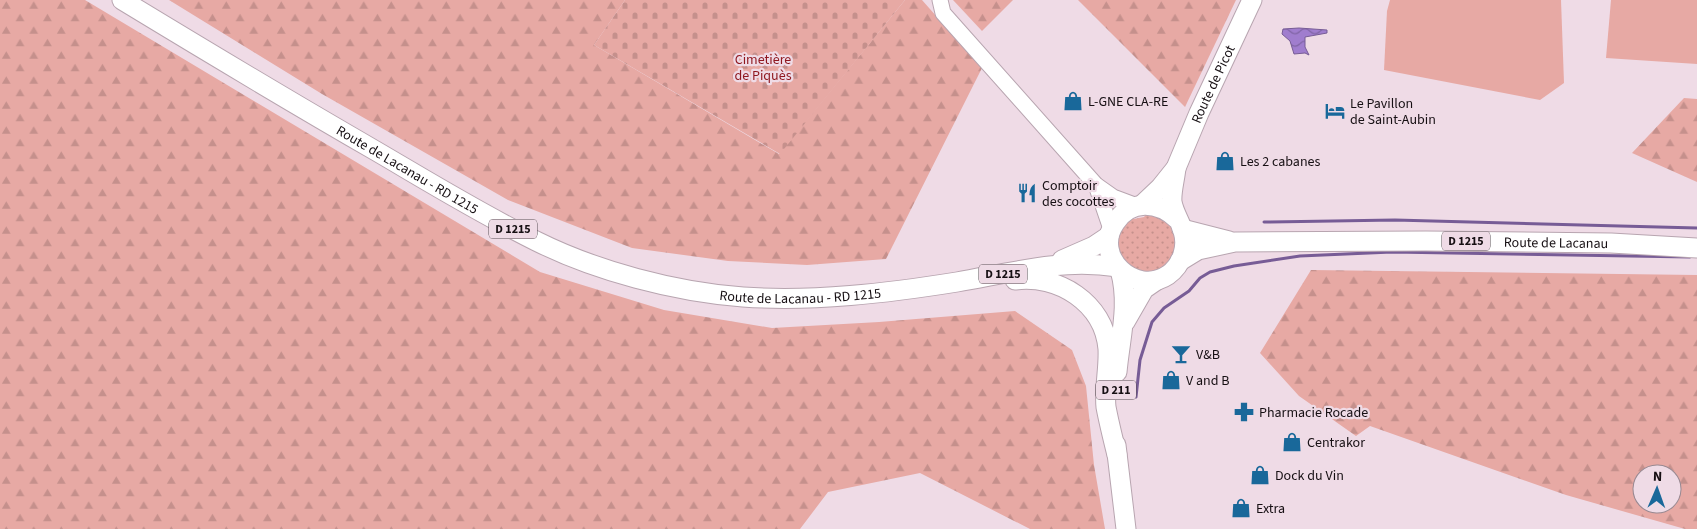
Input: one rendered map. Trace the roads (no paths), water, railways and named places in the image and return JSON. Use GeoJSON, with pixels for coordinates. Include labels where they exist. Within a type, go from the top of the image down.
{"type":"FeatureCollection","features":[{"type":"Feature","properties":{"kind":"main road","name":"Route de Lacanau - RD 1215"},"geometry":{"type":"LineString","coordinates":[[122,0],[249,78],[476,209],[537,242],[594,266],[675,287],[742,297],[812,298],[953,282]]}},
{"type":"Feature","properties":{"kind":"main road","name":"Route de Picot"},"geometry":{"type":"LineString","coordinates":[[1140,206],[1160,188],[1176,168],[1203,104],[1252,0]]}},
{"type":"Feature","properties":{"kind":"main road","name":"Route de Picot"},"geometry":{"type":"LineString","coordinates":[[1176,168],[1172,201],[1180,224]]}},
{"type":"Feature","properties":{"kind":"main road"},"geometry":{"type":"LineString","coordinates":[[1152,205],[1162,208],[1180,224],[1185,240],[1184,251],[1180,261],[1166,276],[1157,280],[1137,280],[1118,268],[1111,256],[1108,244],[1110,232],[1120,215],[1140,206],[1152,205]]}},
{"type":"Feature","properties":{"kind":"main road","name":"D 1215"},"geometry":{"type":"LineString","coordinates":[[1180,224],[1235,242]]}},
{"type":"Feature","properties":{"kind":"main road","name":"D 1215"},"geometry":{"type":"LineString","coordinates":[[1052,265],[1094,246],[1110,232]]}},
{"type":"Feature","properties":{"kind":"main road","name":"Route de Lacanau"},"geometry":{"type":"LineString","coordinates":[[1235,242],[1426,241],[1611,243],[1697,248]]}},
{"type":"Feature","properties":{"kind":"main road","name":"D 1215"},"geometry":{"type":"LineString","coordinates":[[1180,261],[1198,250],[1235,242]]}},
{"type":"Feature","properties":{"kind":"main road","name":"D 1215"},"geometry":{"type":"LineString","coordinates":[[953,282],[1052,265],[1078,263],[1099,264],[1118,268]]}},
{"type":"Feature","properties":{"kind":"main road","name":"D 211"},"geometry":{"type":"LineString","coordinates":[[1118,268],[1123,282],[1124,325],[1115,405],[1117,455],[1126,529]]}},
{"type":"Feature","properties":{"kind":"main road"},"geometry":{"type":"LineString","coordinates":[[953,282],[1042,280],[1064,287],[1079,296],[1094,311],[1107,347],[1106,405],[1117,455]]}},
{"type":"Feature","properties":{"kind":"main road","name":"D 211"},"geometry":{"type":"LineString","coordinates":[[1124,325],[1144,289],[1157,280]]}},
{"type":"Feature","properties":{"kind":"main road","name":"D 211"},"geometry":{"type":"LineString","coordinates":[[1122,492],[1135,529]]}},
{"type":"Feature","properties":{"kind":"street"},"geometry":{"type":"LineString","coordinates":[[940,0],[943,12],[1096,185],[1113,197],[1140,206]]}},
{"type":"Feature","properties":{"kind":"street"},"geometry":{"type":"LineString","coordinates":[[1096,185],[1110,232]]}},
{"type":"Feature","properties":{"kind":"water"},"geometry":{"type":"Polygon","coordinates":[[[1283,29],[1327,30],[1327,33],[1305,37],[1305,47],[1309,55],[1305,53],[1294,54],[1290,41],[1282,34],[1283,29]]]}},
{"type":"Feature","properties":{"kind":"waterway"},"geometry":{"type":"LineString","coordinates":[[1264,222],[1395,220],[1697,228]]}},
{"type":"Feature","properties":{"kind":"waterway"},"geometry":{"type":"LineString","coordinates":[[1136,397],[1140,360],[1152,322],[1164,308],[1189,291],[1200,278],[1210,272],[1234,266],[1300,256],[1392,252],[1690,257]]}},
{"type":"Feature","properties":{"kind":"place","name":"L-GNE CLA-RE"},"geometry":{"type":"Point","coordinates":[1073,101]}},
{"type":"Feature","properties":{"kind":"place","name":"Le Pavillon de Saint-Aubin"},"geometry":{"type":"Point","coordinates":[1335,111]}},
{"type":"Feature","properties":{"kind":"place","name":"Les 2 cabanes"},"geometry":{"type":"Point","coordinates":[1225,161]}},
{"type":"Feature","properties":{"kind":"place","name":"Comptoir des cocottes"},"geometry":{"type":"Point","coordinates":[1027,193]}},
{"type":"Feature","properties":{"kind":"place","name":"V&B"},"geometry":{"type":"Point","coordinates":[1181,354]}},
{"type":"Feature","properties":{"kind":"place","name":"V and B"},"geometry":{"type":"Point","coordinates":[1171,380]}},
{"type":"Feature","properties":{"kind":"place","name":"Pharmacie Rocade"},"geometry":{"type":"Point","coordinates":[1244,412]}},
{"type":"Feature","properties":{"kind":"place","name":"Centrakor"},"geometry":{"type":"Point","coordinates":[1292,442]}},
{"type":"Feature","properties":{"kind":"place","name":"Dock du Vin"},"geometry":{"type":"Point","coordinates":[1260,475]}},
{"type":"Feature","properties":{"kind":"place","name":"Extra"},"geometry":{"type":"Point","coordinates":[1241,508]}},
{"type":"Feature","properties":{"kind":"park label","name":"Cimetière de Piquès"},"geometry":{"type":"Point","coordinates":[763,68]}}]}
